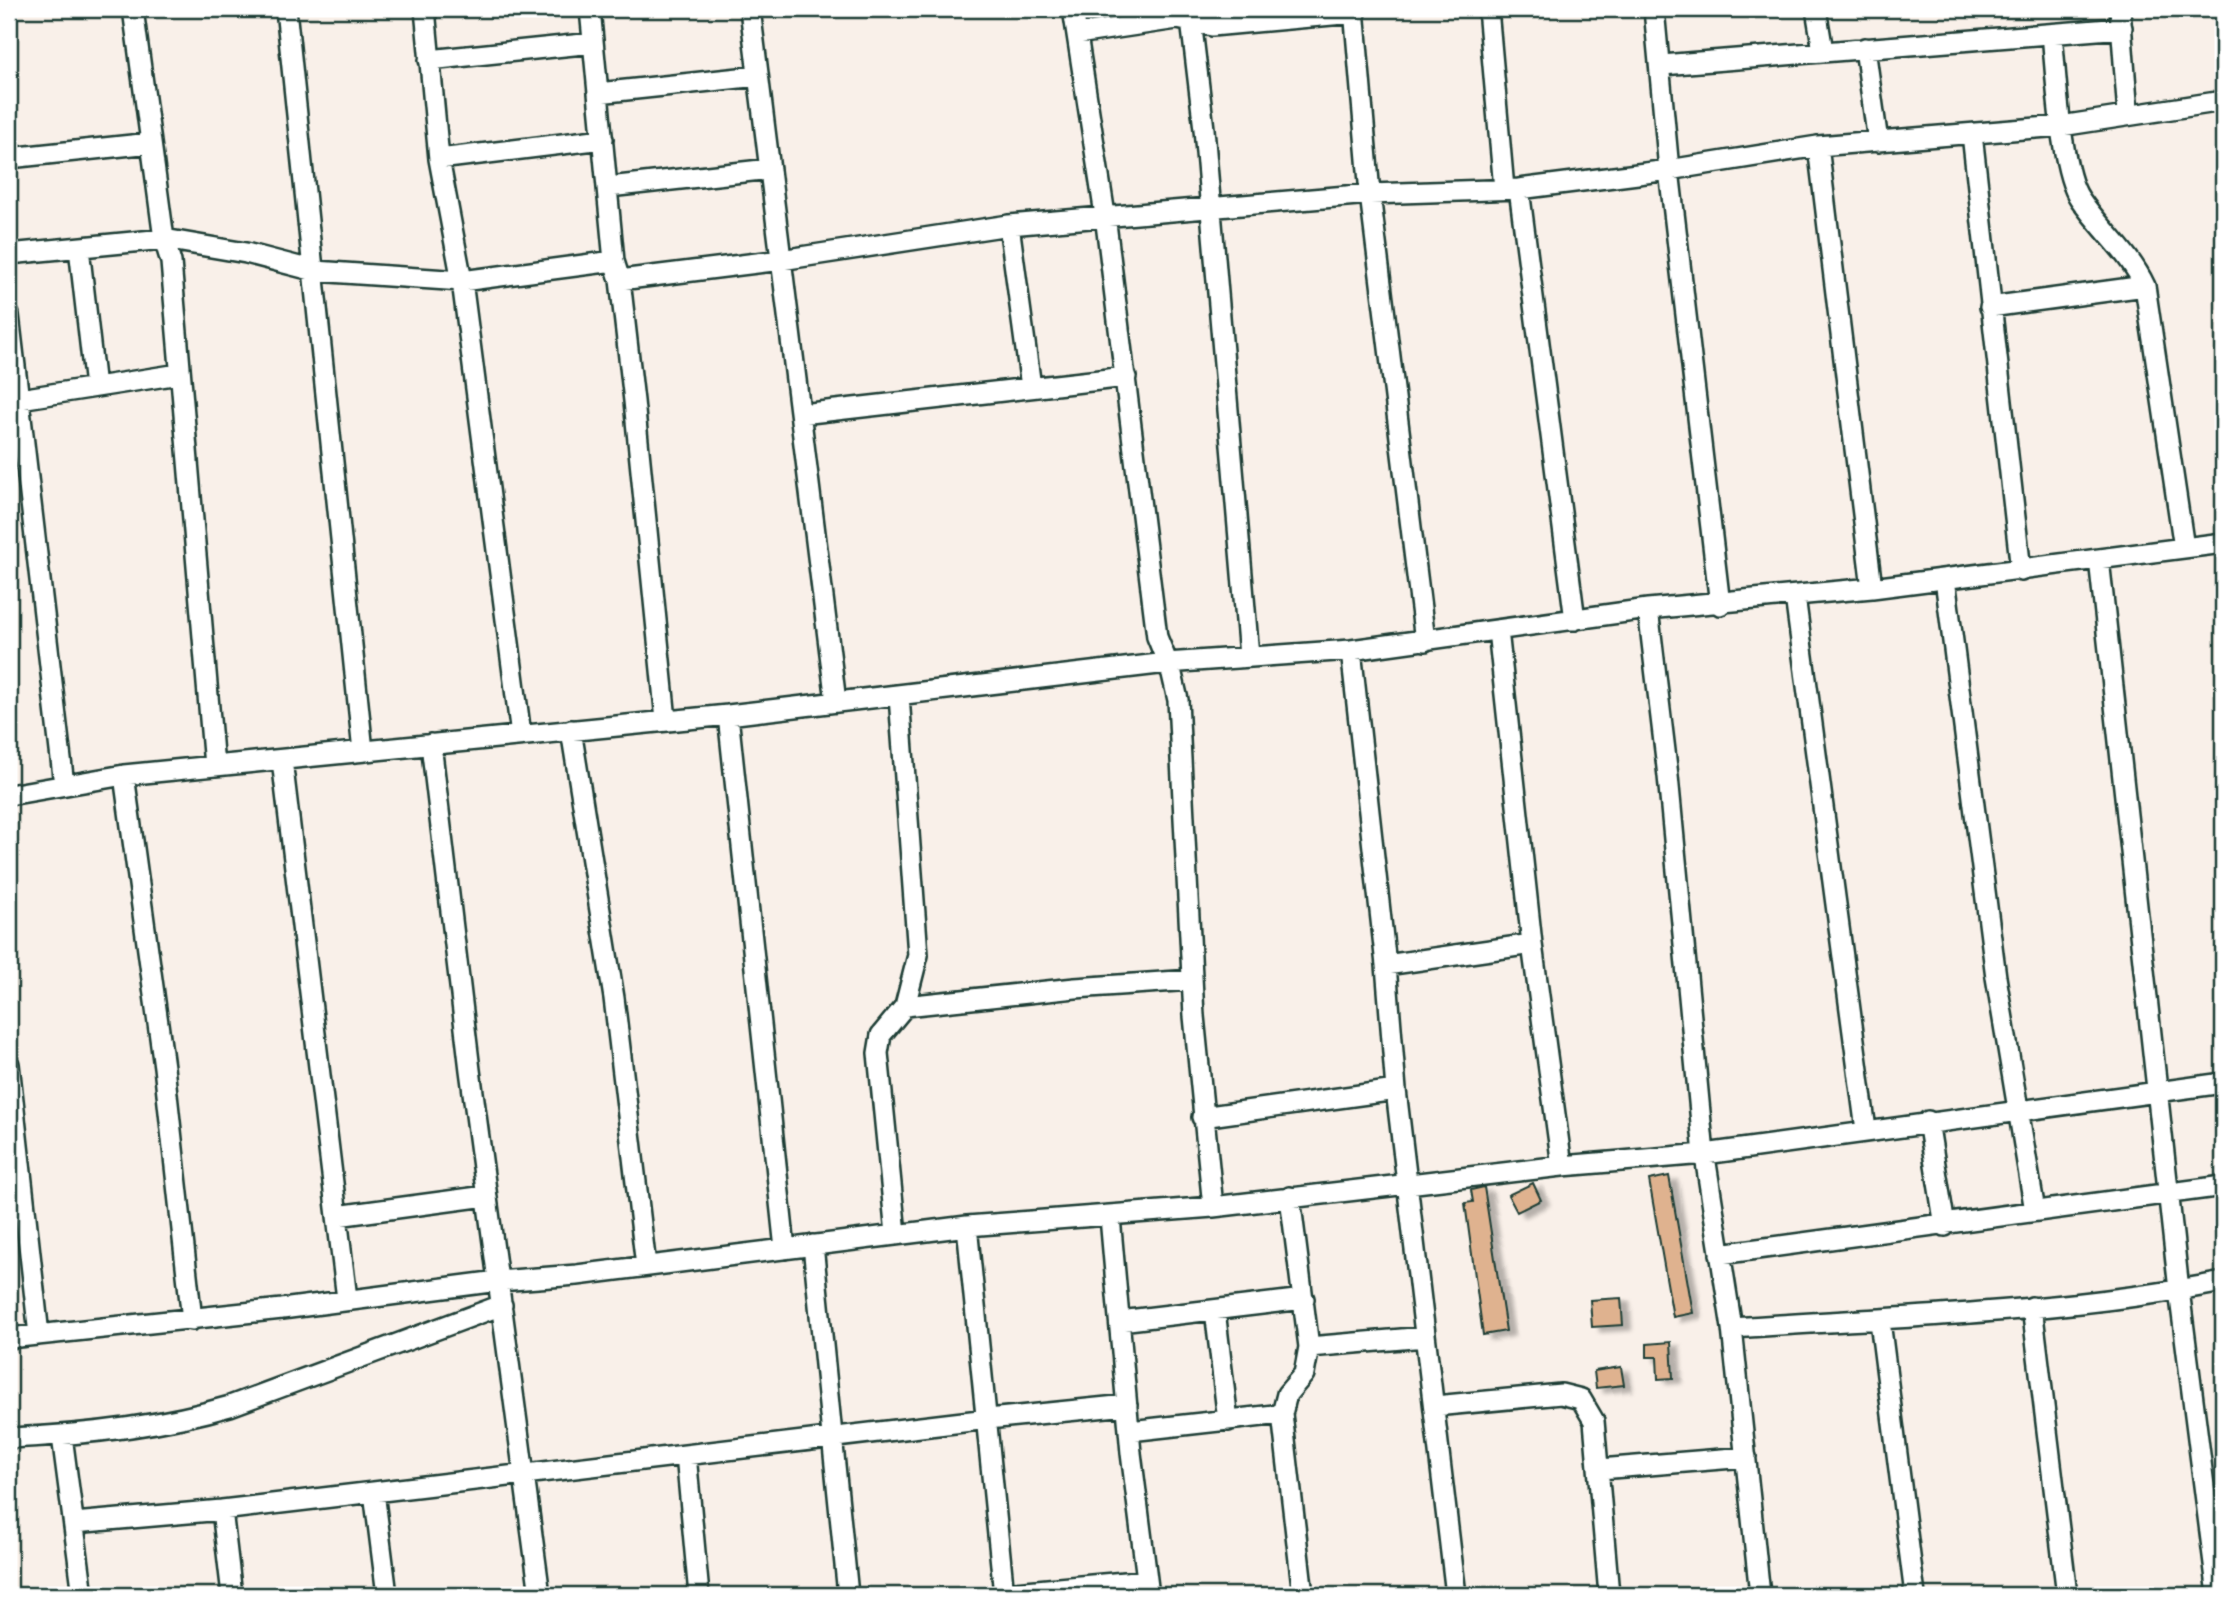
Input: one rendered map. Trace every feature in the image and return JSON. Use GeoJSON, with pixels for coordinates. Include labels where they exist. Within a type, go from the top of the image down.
{"type":"FeatureCollection","features":[{"type":"Feature","properties":{"kind":"street"},"geometry":{"type":"LineString","coordinates":[[133,9],[164,239],[171,262],[214,766]]}},
{"type":"Feature","properties":{"kind":"street"},"geometry":{"type":"LineString","coordinates":[[286,9],[363,751]]}},
{"type":"Feature","properties":{"kind":"street"},"geometry":{"type":"LineString","coordinates":[[425,9],[439,159],[462,281],[521,735]]}},
{"type":"Feature","properties":{"kind":"street"},"geometry":{"type":"LineString","coordinates":[[590,9],[614,261],[620,280],[666,720]]}},
{"type":"Feature","properties":{"kind":"street"},"geometry":{"type":"LineString","coordinates":[[750,9],[836,702]]}},
{"type":"Feature","properties":{"kind":"street"},"geometry":{"type":"LineString","coordinates":[[1073,9],[1105,215],[1157,637],[1175,685],[1181,734],[1192,980],[1202,1117],[1213,1207]]}},
{"type":"Feature","properties":{"kind":"street"},"geometry":{"type":"LineString","coordinates":[[1488,9],[1575,620]]}},
{"type":"Feature","properties":{"kind":"street"},"geometry":{"type":"LineString","coordinates":[[1654,9],[1662,65],[1669,170],[1720,605]]}},
{"type":"Feature","properties":{"kind":"street"},"geometry":{"type":"LineString","coordinates":[[1816,9],[1823,51]]}},
{"type":"Feature","properties":{"kind":"street"},"geometry":{"type":"LineString","coordinates":[[1077,34],[1181,16],[1212,26],[1354,11],[1370,194],[1425,641]]}},
{"type":"Feature","properties":{"kind":"street"},"geometry":{"type":"LineString","coordinates":[[1181,16],[1210,207],[1249,656]]}},
{"type":"Feature","properties":{"kind":"street"},"geometry":{"type":"LineString","coordinates":[[1662,65],[2052,34],[2121,18],[2127,116]]}},
{"type":"Feature","properties":{"kind":"street"},"geometry":{"type":"LineString","coordinates":[[2052,34],[2061,126],[2074,186],[2079,199],[2125,251],[2145,286],[2184,548]]}},
{"type":"Feature","properties":{"kind":"street"},"geometry":{"type":"LineString","coordinates":[[429,60],[593,43]]}},
{"type":"Feature","properties":{"kind":"street"},"geometry":{"type":"LineString","coordinates":[[1865,48],[1878,142]]}},
{"type":"Feature","properties":{"kind":"street"},"geometry":{"type":"LineString","coordinates":[[598,93],[758,76]]}},
{"type":"Feature","properties":{"kind":"street"},"geometry":{"type":"LineString","coordinates":[[620,280],[781,260],[1009,225],[1370,194],[1512,189],[1669,170],[1818,146],[2061,126],[2223,101]]}},
{"type":"Feature","properties":{"kind":"street"},"geometry":{"type":"LineString","coordinates":[[1972,134],[2021,571]]}},
{"type":"Feature","properties":{"kind":"street"},"geometry":{"type":"LineString","coordinates":[[439,159],[603,139]]}},
{"type":"Feature","properties":{"kind":"street"},"geometry":{"type":"LineString","coordinates":[[9,158],[151,143]]}},
{"type":"Feature","properties":{"kind":"street"},"geometry":{"type":"LineString","coordinates":[[1818,146],[1872,588]]}},
{"type":"Feature","properties":{"kind":"street"},"geometry":{"type":"LineString","coordinates":[[609,187],[770,169]]}},
{"type":"Feature","properties":{"kind":"street"},"geometry":{"type":"LineString","coordinates":[[1009,225],[1031,387]]}},
{"type":"Feature","properties":{"kind":"street"},"geometry":{"type":"LineString","coordinates":[[9,254],[164,239],[246,253],[315,271],[462,281],[614,261]]}},
{"type":"Feature","properties":{"kind":"street"},"geometry":{"type":"LineString","coordinates":[[79,248],[95,387]]}},
{"type":"Feature","properties":{"kind":"street"},"geometry":{"type":"LineString","coordinates":[[1990,307],[2145,286]]}},
{"type":"Feature","properties":{"kind":"street"},"geometry":{"type":"LineString","coordinates":[[9,315],[11,354],[20,399],[64,785]]}},
{"type":"Feature","properties":{"kind":"street"},"geometry":{"type":"LineString","coordinates":[[20,399],[179,374]]}},
{"type":"Feature","properties":{"kind":"street"},"geometry":{"type":"LineString","coordinates":[[801,414],[1126,377]]}},
{"type":"Feature","properties":{"kind":"street"},"geometry":{"type":"LineString","coordinates":[[9,795],[124,775],[728,715],[1167,663],[1351,650],[1648,609],[1795,597],[2021,571],[2223,543]]}},
{"type":"Feature","properties":{"kind":"street"},"geometry":{"type":"LineString","coordinates":[[2099,559],[2179,1290],[2218,1595]]}},
{"type":"Feature","properties":{"kind":"street"},"geometry":{"type":"LineString","coordinates":[[1945,579],[1996,977],[2035,1211]]}},
{"type":"Feature","properties":{"kind":"street"},"geometry":{"type":"LineString","coordinates":[[1795,597],[1866,1130]]}},
{"type":"Feature","properties":{"kind":"street"},"geometry":{"type":"LineString","coordinates":[[1648,609],[1668,776],[1705,1154],[1732,1328],[1760,1595]]}},
{"type":"Feature","properties":{"kind":"street"},"geometry":{"type":"LineString","coordinates":[[1498,630],[1532,944],[1562,1166]]}},
{"type":"Feature","properties":{"kind":"street"},"geometry":{"type":"LineString","coordinates":[[1351,650],[1386,964],[1396,1090],[1456,1595]]}},
{"type":"Feature","properties":{"kind":"street"},"geometry":{"type":"LineString","coordinates":[[896,1234],[878,1053],[881,1035],[905,1006],[912,988],[918,955],[899,695]]}},
{"type":"Feature","properties":{"kind":"street"},"geometry":{"type":"LineString","coordinates":[[728,715],[785,1249]]}},
{"type":"Feature","properties":{"kind":"street"},"geometry":{"type":"LineString","coordinates":[[571,730],[614,998],[646,1266]]}},
{"type":"Feature","properties":{"kind":"street"},"geometry":{"type":"LineString","coordinates":[[431,744],[486,1196],[540,1595]]}},
{"type":"Feature","properties":{"kind":"street"},"geometry":{"type":"LineString","coordinates":[[282,760],[347,1299]]}},
{"type":"Feature","properties":{"kind":"street"},"geometry":{"type":"LineString","coordinates":[[124,775],[164,1067],[192,1320]]}},
{"type":"Feature","properties":{"kind":"street"},"geometry":{"type":"LineString","coordinates":[[1386,964],[1532,944]]}},
{"type":"Feature","properties":{"kind":"street"},"geometry":{"type":"LineString","coordinates":[[905,1006],[1063,989],[1192,980]]}},
{"type":"Feature","properties":{"kind":"street"},"geometry":{"type":"LineString","coordinates":[[9,1064],[39,1335]]}},
{"type":"Feature","properties":{"kind":"street"},"geometry":{"type":"LineString","coordinates":[[9,1338],[192,1320],[347,1299],[646,1266],[967,1226],[1213,1207],[1562,1166],[1705,1154],[1928,1121],[2017,1112],[2223,1083]]}},
{"type":"Feature","properties":{"kind":"street"},"geometry":{"type":"LineString","coordinates":[[1202,1117],[1396,1090]]}},
{"type":"Feature","properties":{"kind":"street"},"geometry":{"type":"LineString","coordinates":[[1928,1121],[1945,1226]]}},
{"type":"Feature","properties":{"kind":"street"},"geometry":{"type":"LineString","coordinates":[[1720,1254],[1945,1226],[2223,1186]]}},
{"type":"Feature","properties":{"kind":"street"},"geometry":{"type":"LineString","coordinates":[[337,1216],[486,1196]]}},
{"type":"Feature","properties":{"kind":"street"},"geometry":{"type":"LineString","coordinates":[[1290,1198],[1310,1347],[1304,1374],[1287,1394],[1282,1415],[1303,1595]]}},
{"type":"Feature","properties":{"kind":"street"},"geometry":{"type":"LineString","coordinates":[[967,1226],[1004,1594],[1148,1588],[1110,1217]]}},
{"type":"Feature","properties":{"kind":"street"},"geometry":{"type":"LineString","coordinates":[[813,1245],[848,1595]]}},
{"type":"Feature","properties":{"kind":"street"},"geometry":{"type":"LineString","coordinates":[[1732,1328],[1881,1321],[2032,1307],[2179,1290],[2223,1282]]}},
{"type":"Feature","properties":{"kind":"street"},"geometry":{"type":"LineString","coordinates":[[1121,1321],[1304,1299]]}},
{"type":"Feature","properties":{"kind":"street"},"geometry":{"type":"LineString","coordinates":[[9,1438],[62,1436],[155,1425],[230,1406],[502,1305]]}},
{"type":"Feature","properties":{"kind":"street"},"geometry":{"type":"LineString","coordinates":[[2032,1307],[2067,1595]]}},
{"type":"Feature","properties":{"kind":"street"},"geometry":{"type":"LineString","coordinates":[[1215,1310],[1228,1421]]}},
{"type":"Feature","properties":{"kind":"street"},"geometry":{"type":"LineString","coordinates":[[1881,1321],[1915,1595]]}},
{"type":"Feature","properties":{"kind":"street"},"geometry":{"type":"LineString","coordinates":[[1310,1347],[1425,1337]]}},
{"type":"Feature","properties":{"kind":"street"},"geometry":{"type":"LineString","coordinates":[[1435,1406],[1561,1394],[1575,1396],[1586,1405],[1594,1421],[1600,1469],[1609,1595]]}},
{"type":"Feature","properties":{"kind":"street"},"geometry":{"type":"LineString","coordinates":[[74,1523],[222,1510],[988,1419],[1128,1405]]}},
{"type":"Feature","properties":{"kind":"street"},"geometry":{"type":"LineString","coordinates":[[1130,1431],[1282,1415]]}},
{"type":"Feature","properties":{"kind":"street"},"geometry":{"type":"LineString","coordinates":[[62,1436],[83,1595]]}},
{"type":"Feature","properties":{"kind":"street"},"geometry":{"type":"LineString","coordinates":[[686,1455],[699,1595]]}},
{"type":"Feature","properties":{"kind":"street"},"geometry":{"type":"LineString","coordinates":[[1600,1469],[1746,1457]]}},
{"type":"Feature","properties":{"kind":"street"},"geometry":{"type":"LineString","coordinates":[[374,1492],[387,1595]]}},
{"type":"Feature","properties":{"kind":"street"},"geometry":{"type":"LineString","coordinates":[[222,1510],[232,1595]]}},
{"type":"Feature","properties":{"kind":"building"},"geometry":{"type":"Polygon","coordinates":[[[1669,1176],[1693,1313],[1673,1317],[1649,1180],[1669,1176]]]}},
{"type":"Feature","properties":{"kind":"building"},"geometry":{"type":"Polygon","coordinates":[[[1533,1183],[1541,1200],[1517,1212],[1508,1195],[1533,1183]]]}},
{"type":"Feature","properties":{"kind":"building"},"geometry":{"type":"Polygon","coordinates":[[[1484,1187],[1506,1331],[1483,1335],[1465,1203],[1473,1202],[1471,1190],[1484,1187]]]}},
{"type":"Feature","properties":{"kind":"building"},"geometry":{"type":"Polygon","coordinates":[[[1621,1298],[1623,1325],[1592,1327],[1590,1300],[1621,1298]]]}},
{"type":"Feature","properties":{"kind":"building"},"geometry":{"type":"Polygon","coordinates":[[[1671,1342],[1673,1378],[1658,1379],[1657,1357],[1647,1357],[1647,1344],[1671,1342]]]}},
{"type":"Feature","properties":{"kind":"building"},"geometry":{"type":"Polygon","coordinates":[[[1621,1367],[1624,1385],[1596,1388],[1594,1371],[1621,1367]]]}}]}
